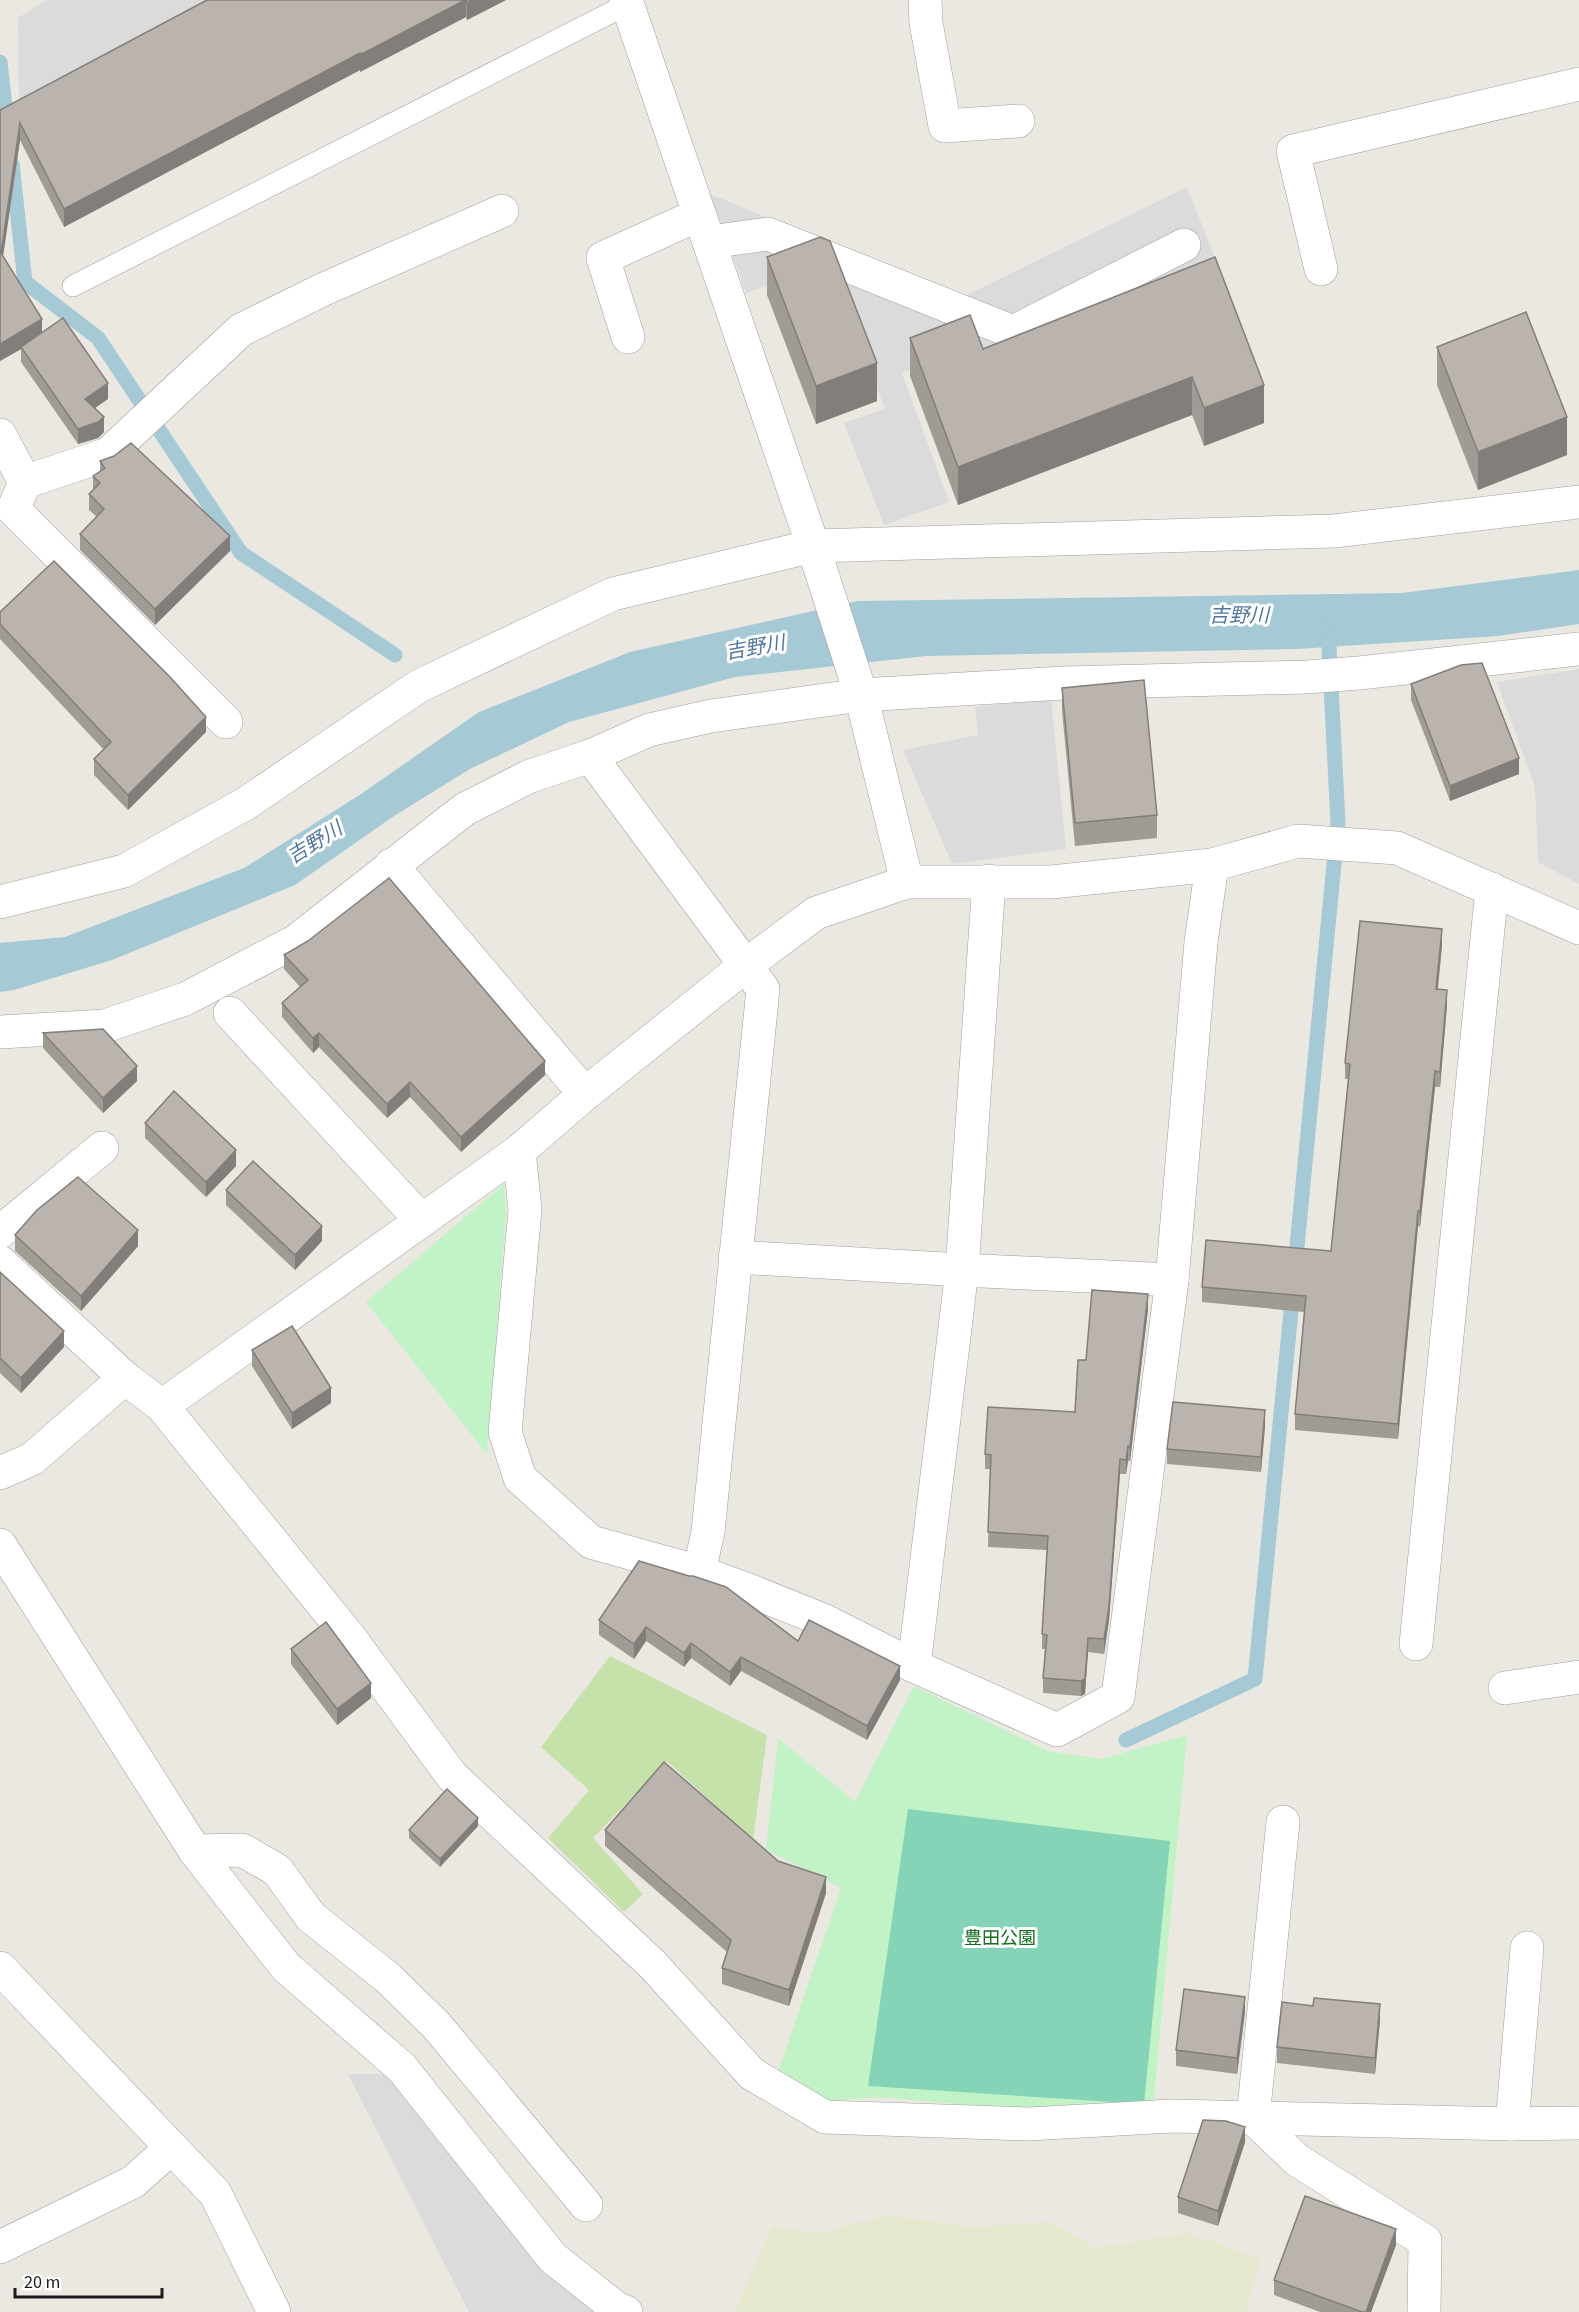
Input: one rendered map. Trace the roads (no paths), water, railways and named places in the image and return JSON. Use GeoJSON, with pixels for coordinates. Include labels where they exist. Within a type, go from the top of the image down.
{"type":"FeatureCollection","features":[{"type":"Feature","properties":{"kind":"street"},"geometry":{"type":"LineString","coordinates":[[925,0],[926,23],[945,126],[1018,121]]}},
{"type":"Feature","properties":{"kind":"street"},"geometry":{"type":"LineString","coordinates":[[627,2],[813,546],[856,684],[907,882]]}},
{"type":"Feature","properties":{"kind":"street"},"geometry":{"type":"LineString","coordinates":[[1321,269],[1293,151],[1579,84]]}},
{"type":"Feature","properties":{"kind":"street"},"geometry":{"type":"LineString","coordinates":[[13,504],[108,454],[241,330],[322,290],[502,211]]}},
{"type":"Feature","properties":{"kind":"street"},"geometry":{"type":"LineString","coordinates":[[628,337],[603,258],[704,228],[768,234],[1013,332],[1184,245]]}},
{"type":"Feature","properties":{"kind":"street"},"geometry":{"type":"LineString","coordinates":[[0,435],[13,504],[226,722]]}},
{"type":"Feature","properties":{"kind":"street"},"geometry":{"type":"LineString","coordinates":[[0,902],[124,871],[245,804],[419,686],[613,594],[813,546],[1334,531],[1579,502]]}},
{"type":"Feature","properties":{"kind":"street"},"geometry":{"type":"LineString","coordinates":[[0,1032],[105,1026],[185,999],[296,940],[465,809],[528,777],[590,756],[649,730],[856,684],[1064,683],[1307,677],[1579,650]]}},
{"type":"Feature","properties":{"kind":"street"},"geometry":{"type":"LineString","coordinates":[[590,756],[763,989],[708,1532],[699,1572]]}},
{"type":"Feature","properties":{"kind":"street"},"geometry":{"type":"LineString","coordinates":[[162,1406],[519,1151],[585,1094],[746,965],[816,913],[907,882],[1052,882],[1212,866],[1298,841],[1397,848],[1579,928]]}},
{"type":"Feature","properties":{"kind":"street"},"geometry":{"type":"LineString","coordinates":[[391,865],[585,1094]]}},
{"type":"Feature","properties":{"kind":"street"},"geometry":{"type":"LineString","coordinates":[[519,1151],[525,1210],[506,1432],[520,1478],[591,1542],[699,1572],[823,1620],[914,1666],[1057,1730],[1118,1697],[1172,1280],[1201,942],[1212,866]]}},
{"type":"Feature","properties":{"kind":"street"},"geometry":{"type":"LineString","coordinates":[[914,1666],[962,1270],[989,881]]}},
{"type":"Feature","properties":{"kind":"street"},"geometry":{"type":"LineString","coordinates":[[1416,1644],[1492,889]]}},
{"type":"Feature","properties":{"kind":"street"},"geometry":{"type":"LineString","coordinates":[[230,1013],[422,1221]]}},
{"type":"Feature","properties":{"kind":"street"},"geometry":{"type":"LineString","coordinates":[[0,1232],[102,1148]]}},
{"type":"Feature","properties":{"kind":"street"},"geometry":{"type":"LineString","coordinates":[[735,1257],[1172,1280]]}},
{"type":"Feature","properties":{"kind":"street"},"geometry":{"type":"LineString","coordinates":[[0,1262],[125,1378],[162,1406],[351,1639],[452,1776],[652,1965],[752,2074],[825,2117],[1029,2124],[1172,2116],[1512,2124],[1579,2123]]}},
{"type":"Feature","properties":{"kind":"street"},"geometry":{"type":"LineString","coordinates":[[0,1473],[32,1459],[125,1378]]}},
{"type":"Feature","properties":{"kind":"street"},"geometry":{"type":"LineString","coordinates":[[0,1545],[195,1851],[286,1967],[402,2068],[553,2258],[616,2308],[626,2312]]}},
{"type":"Feature","properties":{"kind":"street"},"geometry":{"type":"LineString","coordinates":[[1505,1688],[1579,1677]]}},
{"type":"Feature","properties":{"kind":"street"},"geometry":{"type":"LineString","coordinates":[[1253,2118],[1283,1822]]}},
{"type":"Feature","properties":{"kind":"street"},"geometry":{"type":"LineString","coordinates":[[195,1851],[243,1850],[277,1870],[311,1917],[388,1978],[436,2025],[586,2205]]}},
{"type":"Feature","properties":{"kind":"street"},"geometry":{"type":"LineString","coordinates":[[1512,2124],[1527,1947]]}},
{"type":"Feature","properties":{"kind":"street"},"geometry":{"type":"LineString","coordinates":[[0,1968],[215,2193],[274,2312]]}},
{"type":"Feature","properties":{"kind":"street"},"geometry":{"type":"LineString","coordinates":[[1253,2118],[1297,2160],[1425,2241],[1424,2312]]}},
{"type":"Feature","properties":{"kind":"street"},"geometry":{"type":"LineString","coordinates":[[0,2247],[133,2182],[171,2148]]}},
{"type":"Feature","properties":{"kind":"lane"},"geometry":{"type":"LineString","coordinates":[[73,286],[627,2]]}},
{"type":"Feature","properties":{"kind":"water","name":"吉野川"},"geometry":{"type":"Polygon","coordinates":[[[1579,570],[1579,624],[1498,636],[1297,649],[926,656],[735,677],[569,722],[470,769],[394,816],[295,885],[112,960],[14,990],[0,992],[0,943],[65,937],[244,868],[361,794],[479,712],[630,652],[858,601],[1402,593],[1579,570]]]}},
{"type":"Feature","properties":{"kind":"waterway"},"geometry":{"type":"LineString","coordinates":[[0,62],[7,125]]}},
{"type":"Feature","properties":{"kind":"waterway"},"geometry":{"type":"LineString","coordinates":[[12,164],[25,282],[98,338],[241,553],[395,655]]}},
{"type":"Feature","properties":{"kind":"waterway"},"geometry":{"type":"LineString","coordinates":[[1295,1267],[1338,823],[1328,627]]}},
{"type":"Feature","properties":{"kind":"waterway"},"geometry":{"type":"LineString","coordinates":[[1126,1740],[1255,1679],[1293,1291]]}},
{"type":"Feature","properties":{"kind":"park label","name":"豊田公園"},"geometry":{"type":"Point","coordinates":[1000,1938]}}]}
